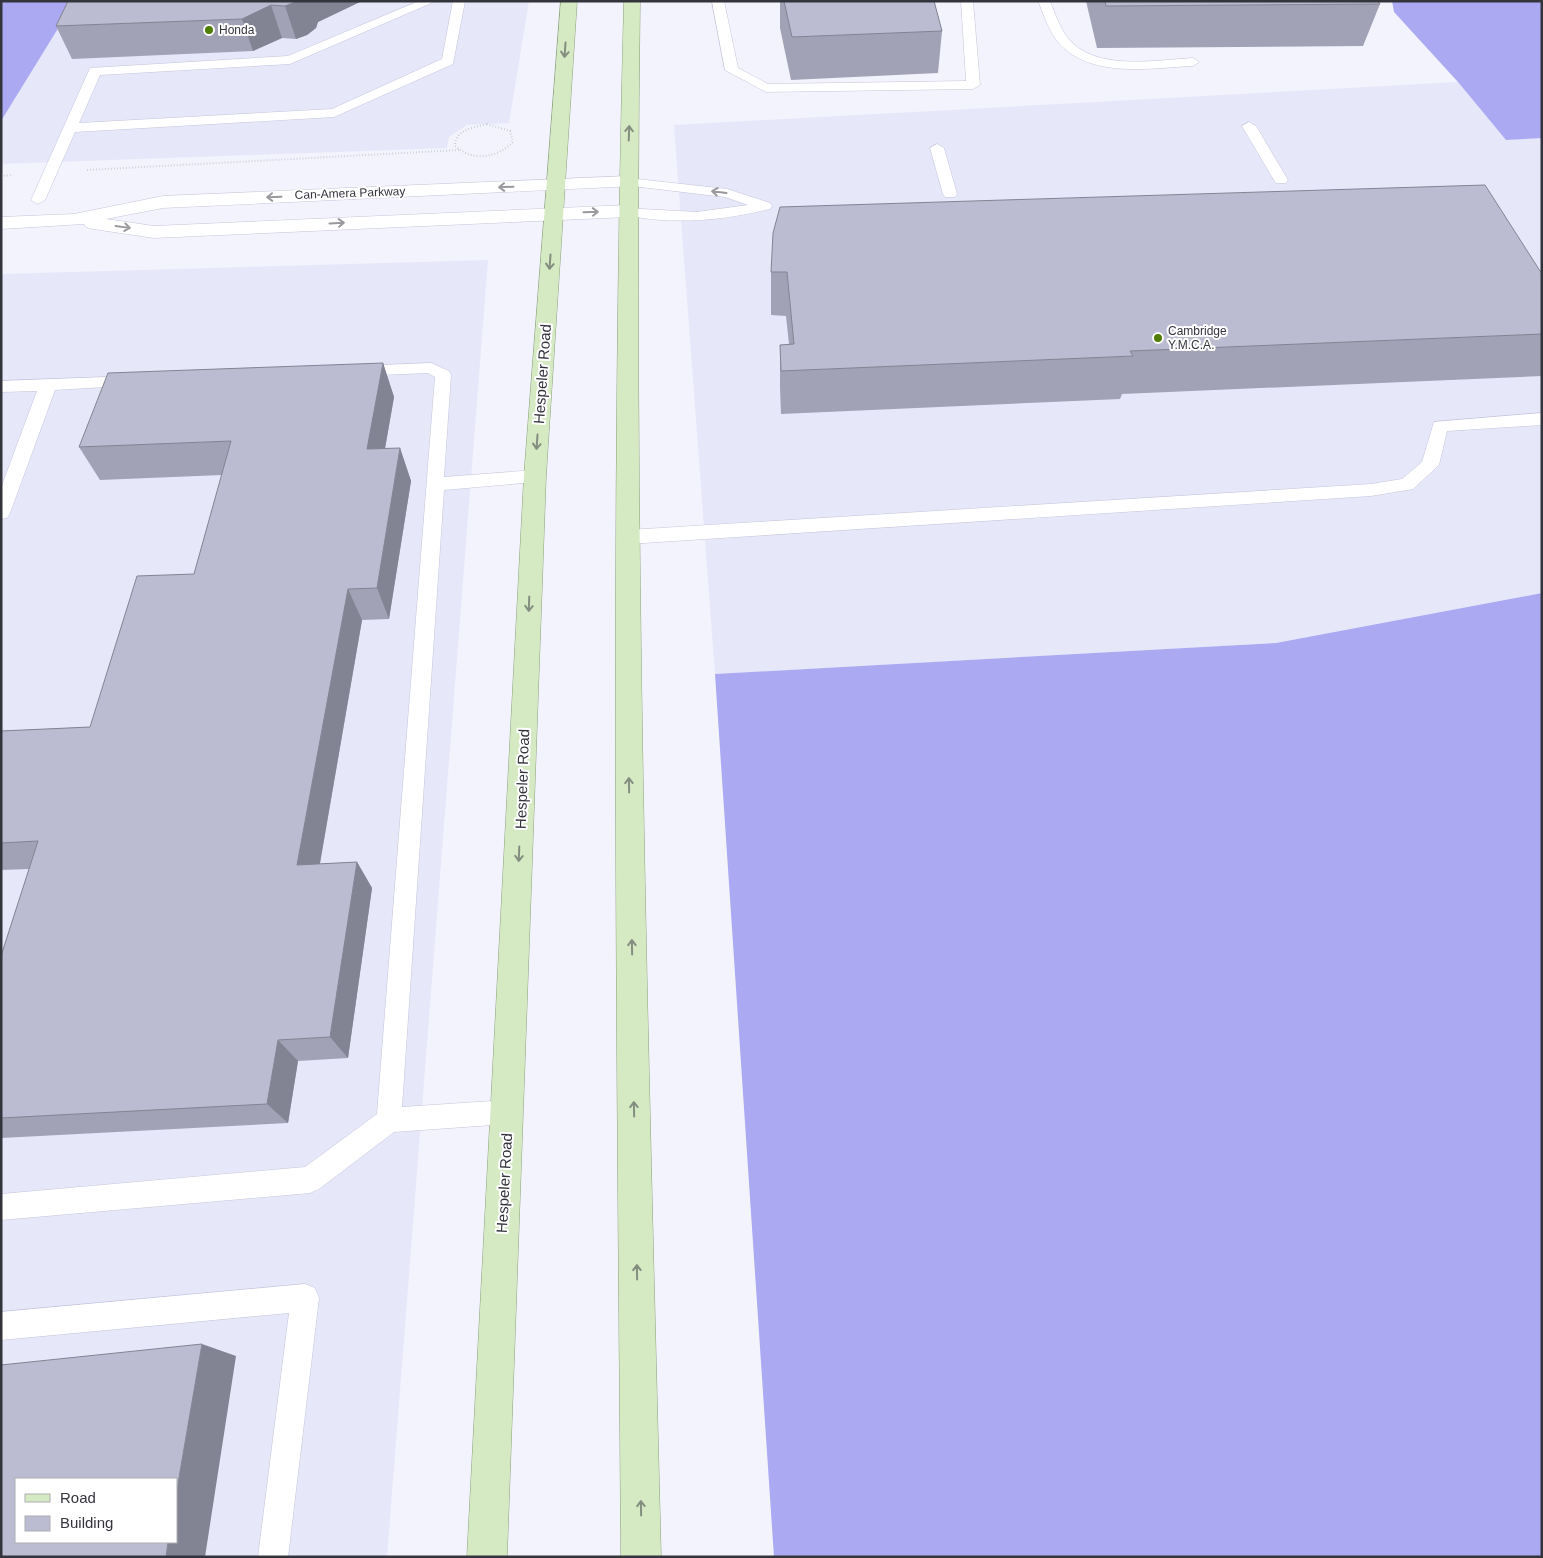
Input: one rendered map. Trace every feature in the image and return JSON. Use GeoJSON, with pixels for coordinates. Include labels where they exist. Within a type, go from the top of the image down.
{"type":"FeatureCollection","features":[{"type":"Feature","properties":{"kind":"main road","name":"Hespeler Road"},"geometry":{"type":"LineString","coordinates":[[487,1557],[535,476],[568,1]]}},
{"type":"Feature","properties":{"kind":"main road"},"geometry":{"type":"LineString","coordinates":[[632,1],[628,182],[627,680],[642,1557]]}},
{"type":"Feature","properties":{"kind":"main road","name":"Can-Amera Parkway"},"geometry":{"type":"LineString","coordinates":[[1,223],[74,220],[163,202],[628,182]]}},
{"type":"Feature","properties":{"kind":"main road","name":"Can-Amera Parkway"},"geometry":{"type":"LineString","coordinates":[[74,220],[154,232],[628,211]]}},
{"type":"Feature","properties":{"kind":"lane"},"geometry":{"type":"LineString","coordinates":[[38,200],[95,71],[290,60],[430,2],[445,1]]}},
{"type":"Feature","properties":{"kind":"lane"},"geometry":{"type":"LineString","coordinates":[[70,128],[334,113],[448,61],[459,1]]}},
{"type":"Feature","properties":{"kind":"lane"},"geometry":{"type":"LineString","coordinates":[[718,1],[732,70],[766,88],[973,85],[967,1]]}},
{"type":"Feature","properties":{"kind":"lane"},"geometry":{"type":"LineString","coordinates":[[1044,1],[1064,41],[1086,57],[1110,63],[1193,62]]}},
{"type":"Feature","properties":{"kind":"lane"},"geometry":{"type":"LineString","coordinates":[[1249,126],[1282,180]]}},
{"type":"Feature","properties":{"kind":"lane"},"geometry":{"type":"LineString","coordinates":[[937,148],[950,194]]}},
{"type":"Feature","properties":{"kind":"lane"},"geometry":{"type":"LineString","coordinates":[[628,182],[727,193],[765,206],[724,215],[676,217],[628,211]]}},
{"type":"Feature","properties":{"kind":"lane"},"geometry":{"type":"LineString","coordinates":[[333,372],[431,368],[443,375],[389,1120]]}},
{"type":"Feature","properties":{"kind":"lane"},"geometry":{"type":"LineString","coordinates":[[1,387],[156,380]]}},
{"type":"Feature","properties":{"kind":"lane"},"geometry":{"type":"LineString","coordinates":[[1,513],[48,385]]}},
{"type":"Feature","properties":{"kind":"lane"},"geometry":{"type":"LineString","coordinates":[[628,537],[1371,490],[1407,485],[1430,465],[1440,426],[1542,419]]}},
{"type":"Feature","properties":{"kind":"lane"},"geometry":{"type":"LineString","coordinates":[[436,484],[535,476]]}},
{"type":"Feature","properties":{"kind":"lane"},"geometry":{"type":"LineString","coordinates":[[1,1207],[310,1180],[389,1120],[507,1112]]}},
{"type":"Feature","properties":{"kind":"lane"},"geometry":{"type":"LineString","coordinates":[[1,1326],[305,1298],[273,1557]]}},
{"type":"Feature","properties":{"kind":"path"},"geometry":{"type":"LineString","coordinates":[[1,176],[459,150],[473,156],[494,155],[509,147],[513,136],[504,127],[478,125],[462,131],[457,136],[454,141],[459,150]]}},
{"type":"Feature","properties":{"kind":"shaded area"},"geometry":{"type":"Polygon","coordinates":[[[1,1],[75,1],[1,121],[1,1]]]}},
{"type":"Feature","properties":{"kind":"shaded area"},"geometry":{"type":"Polygon","coordinates":[[[75,1],[529,1],[509,123],[467,125],[449,137],[447,148],[1,164],[1,121],[75,1]]]}},
{"type":"Feature","properties":{"kind":"shaded area"},"geometry":{"type":"Polygon","coordinates":[[[1392,1],[1542,1],[1542,138],[1506,140],[1458,82],[1394,12],[1392,1]]]}},
{"type":"Feature","properties":{"kind":"shaded area"},"geometry":{"type":"Polygon","coordinates":[[[1458,82],[1506,140],[1542,138],[1542,593],[1276,643],[715,674],[674,125],[1458,82]]]}},
{"type":"Feature","properties":{"kind":"shaded area"},"geometry":{"type":"Polygon","coordinates":[[[488,260],[387,1557],[1,1557],[1,274],[488,260]]]}},
{"type":"Feature","properties":{"kind":"shaded area"},"geometry":{"type":"Polygon","coordinates":[[[1542,593],[1542,1557],[774,1557],[715,674],[1276,643],[1542,593]]]}},
{"type":"Feature","properties":{"kind":"building"},"geometry":{"type":"Polygon","coordinates":[[[68,1],[298,1],[285,6],[271,5],[242,19],[56,26],[68,1]]]}},
{"type":"Feature","properties":{"kind":"building"},"geometry":{"type":"Polygon","coordinates":[[[784,1],[934,1],[942,31],[792,37],[784,1]]]}},
{"type":"Feature","properties":{"kind":"building"},"geometry":{"type":"Polygon","coordinates":[[[1105,1],[1378,1],[1380,4],[1106,6],[1105,1]]]}},
{"type":"Feature","properties":{"kind":"building","name":"Cambridge Y.M.C.A."},"geometry":{"type":"Polygon","coordinates":[[[1485,185],[1542,274],[1542,334],[1130,351],[1133,356],[781,371],[780,345],[794,344],[787,272],[771,272],[773,233],[780,207],[1485,185]]]}},
{"type":"Feature","properties":{"kind":"building"},"geometry":{"type":"Polygon","coordinates":[[[383,363],[367,449],[400,448],[377,588],[348,589],[297,865],[357,862],[330,1037],[278,1040],[267,1104],[1,1118],[1,956],[38,841],[1,843],[1,731],[90,727],[137,576],[194,574],[231,441],[79,447],[108,373],[383,363]]]}},
{"type":"Feature","properties":{"kind":"building"},"geometry":{"type":"Polygon","coordinates":[[[202,1344],[178,1483],[178,1478],[15,1478],[15,1543],[168,1543],[166,1557],[1,1557],[1,1365],[202,1344]]]}},
{"type":"Feature","properties":{"kind":"place","name":"Honda"},"geometry":{"type":"Point","coordinates":[209,30]}},
{"type":"Feature","properties":{"kind":"place","name":"Cambridge Y.M.C.A."},"geometry":{"type":"Point","coordinates":[1158,338]}}]}
